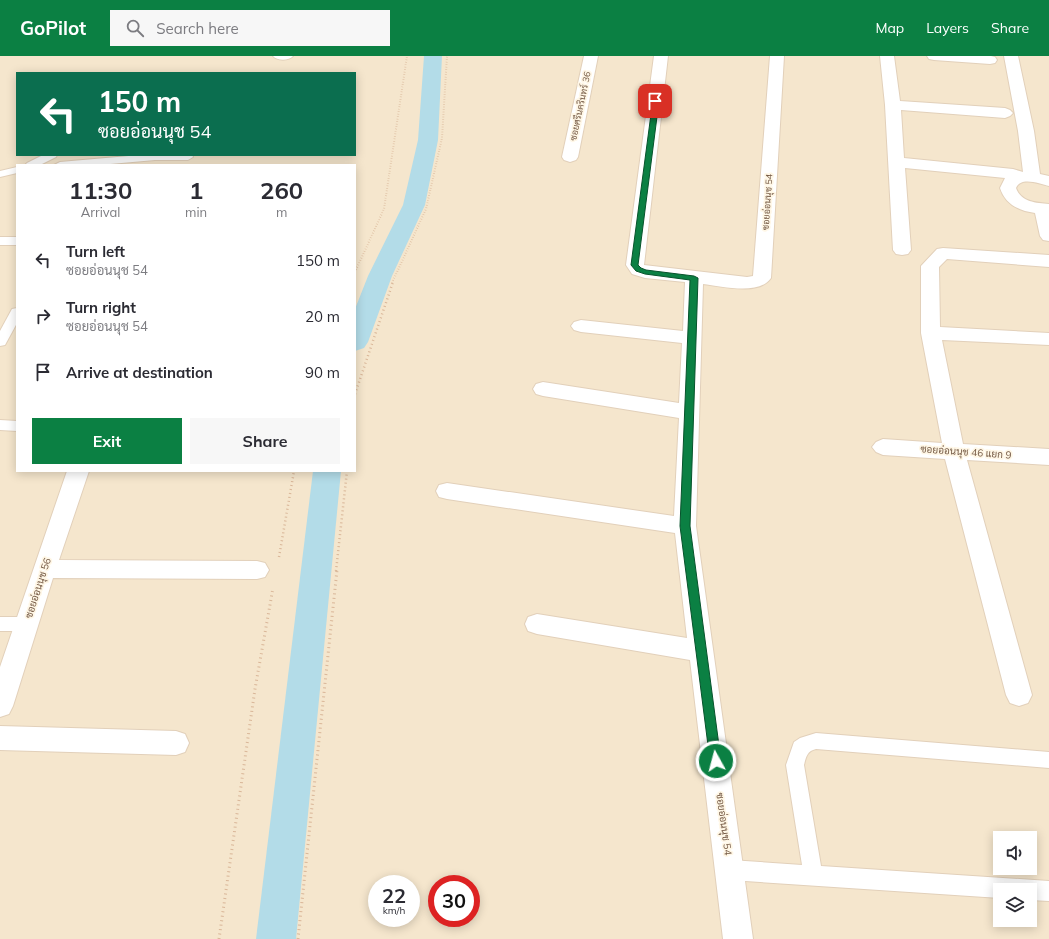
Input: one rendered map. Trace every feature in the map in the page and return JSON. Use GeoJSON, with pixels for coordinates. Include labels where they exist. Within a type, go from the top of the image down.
{"type":"FeatureCollection","features":[{"type":"Feature","properties":{"kind":"street","name":"ซอยศรีนครินทร์ 36"},"geometry":{"type":"LineString","coordinates":[[570,157],[591,56]]}},
{"type":"Feature","properties":{"kind":"street","name":"ซอยอ่อนนุช 54"},"geometry":{"type":"LineString","coordinates":[[661,56],[635,265],[638,270],[645,272],[747,283],[756,282],[762,278],[777,56]]}},
{"type":"Feature","properties":{"kind":"street"},"geometry":{"type":"LineString","coordinates":[[887,56],[893,105],[902,250]]}},
{"type":"Feature","properties":{"kind":"street"},"geometry":{"type":"LineString","coordinates":[[934,56],[990,60]]}},
{"type":"Feature","properties":{"kind":"street"},"geometry":{"type":"LineString","coordinates":[[1011,56],[1026,131],[1026,177]]}},
{"type":"Feature","properties":{"kind":"street"},"geometry":{"type":"LineString","coordinates":[[893,105],[1004,113]]}},
{"type":"Feature","properties":{"kind":"street"},"geometry":{"type":"LineString","coordinates":[[896,162],[1013,174],[1049,181]]}},
{"type":"Feature","properties":{"kind":"street"},"geometry":{"type":"LineString","coordinates":[[1026,177],[1010,181],[1007,185],[1007,190],[1009,195],[1022,204],[1046,209],[1049,236]]}},
{"type":"Feature","properties":{"kind":"street"},"geometry":{"type":"LineString","coordinates":[[1019,695],[954,451],[931,333],[930,266],[943,253],[1049,261]]}},
{"type":"Feature","properties":{"kind":"street","name":"ซอยอ่อนนุช 54"},"geometry":{"type":"LineString","coordinates":[[694,278],[685,526],[738,939]]}},
{"type":"Feature","properties":{"kind":"street"},"geometry":{"type":"LineString","coordinates":[[581,326],[692,338]]}},
{"type":"Feature","properties":{"kind":"street"},"geometry":{"type":"LineString","coordinates":[[931,333],[1049,339]]}},
{"type":"Feature","properties":{"kind":"street"},"geometry":{"type":"LineString","coordinates":[[543,389],[689,412]]}},
{"type":"Feature","properties":{"kind":"street","name":"ซอยอ่อนนุช 46 แยก 9"},"geometry":{"type":"LineString","coordinates":[[883,447],[1049,457]]}},
{"type":"Feature","properties":{"kind":"street","name":"ซอยอ่อนนุช 56"},"geometry":{"type":"LineString","coordinates":[[0,706],[44,569],[78,472]]}},
{"type":"Feature","properties":{"kind":"street"},"geometry":{"type":"LineString","coordinates":[[447,491],[685,526]]}},
{"type":"Feature","properties":{"kind":"street"},"geometry":{"type":"LineString","coordinates":[[44,569],[270,571]]}},
{"type":"Feature","properties":{"kind":"street"},"geometry":{"type":"LineString","coordinates":[[537,624],[701,651]]}},
{"type":"Feature","properties":{"kind":"street"},"geometry":{"type":"LineString","coordinates":[[0,738],[176,743]]}},
{"type":"Feature","properties":{"kind":"lane"},"geometry":{"type":"LineString","coordinates":[[278,56],[288,56]]}},
{"type":"Feature","properties":{"kind":"lane"},"geometry":{"type":"LineString","coordinates":[[33,164],[50,156]]}},
{"type":"Feature","properties":{"kind":"lane"},"geometry":{"type":"LineString","coordinates":[[70,164],[142,157],[188,156]]}},
{"type":"Feature","properties":{"kind":"lane"},"geometry":{"type":"LineString","coordinates":[[0,174],[16,170]]}},
{"type":"Feature","properties":{"kind":"lane"},"geometry":{"type":"LineString","coordinates":[[0,240],[16,241]]}},
{"type":"Feature","properties":{"kind":"lane"},"geometry":{"type":"LineString","coordinates":[[0,342],[16,314]]}},
{"type":"Feature","properties":{"kind":"lane"},"geometry":{"type":"LineString","coordinates":[[0,425],[16,426]]}},
{"type":"Feature","properties":{"kind":"lane"},"geometry":{"type":"LineString","coordinates":[[0,624],[27,624]]}},
{"type":"Feature","properties":{"kind":"lane"},"geometry":{"type":"LineString","coordinates":[[813,876],[795,765],[798,750],[806,743],[816,741],[1049,760]]}},
{"type":"Feature","properties":{"kind":"lane"},"geometry":{"type":"LineString","coordinates":[[730,870],[1049,891]]}},
{"type":"Feature","properties":{"kind":"path"},"geometry":{"type":"LineString","coordinates":[[356,270],[384,208],[407,56]]}},
{"type":"Feature","properties":{"kind":"path"},"geometry":{"type":"LineString","coordinates":[[356,391],[393,281],[426,209],[442,138],[447,56]]}},
{"type":"Feature","properties":{"kind":"path"},"geometry":{"type":"LineString","coordinates":[[219,939],[255,689],[270,571],[294,472]]}},
{"type":"Feature","properties":{"kind":"path"},"geometry":{"type":"LineString","coordinates":[[298,939],[347,472]]}},
{"type":"Feature","properties":{"kind":"shaded area"},"geometry":{"type":"Polygon","coordinates":[[[0,56],[1049,56],[1049,939],[0,939],[0,56]]]}},
{"type":"Feature","properties":{"kind":"waterway"},"geometry":{"type":"LineString","coordinates":[[356,339],[380,276],[414,205],[428,140],[433,56]]}},
{"type":"Feature","properties":{"kind":"waterway"},"geometry":{"type":"LineString","coordinates":[[276,939],[327,472]]}},
{"type":"Feature","properties":{"kind":"route"},"geometry":{"type":"LineString","coordinates":[[655,101],[635,265],[638,270],[645,272],[694,278],[685,526],[716,761]]}}]}
